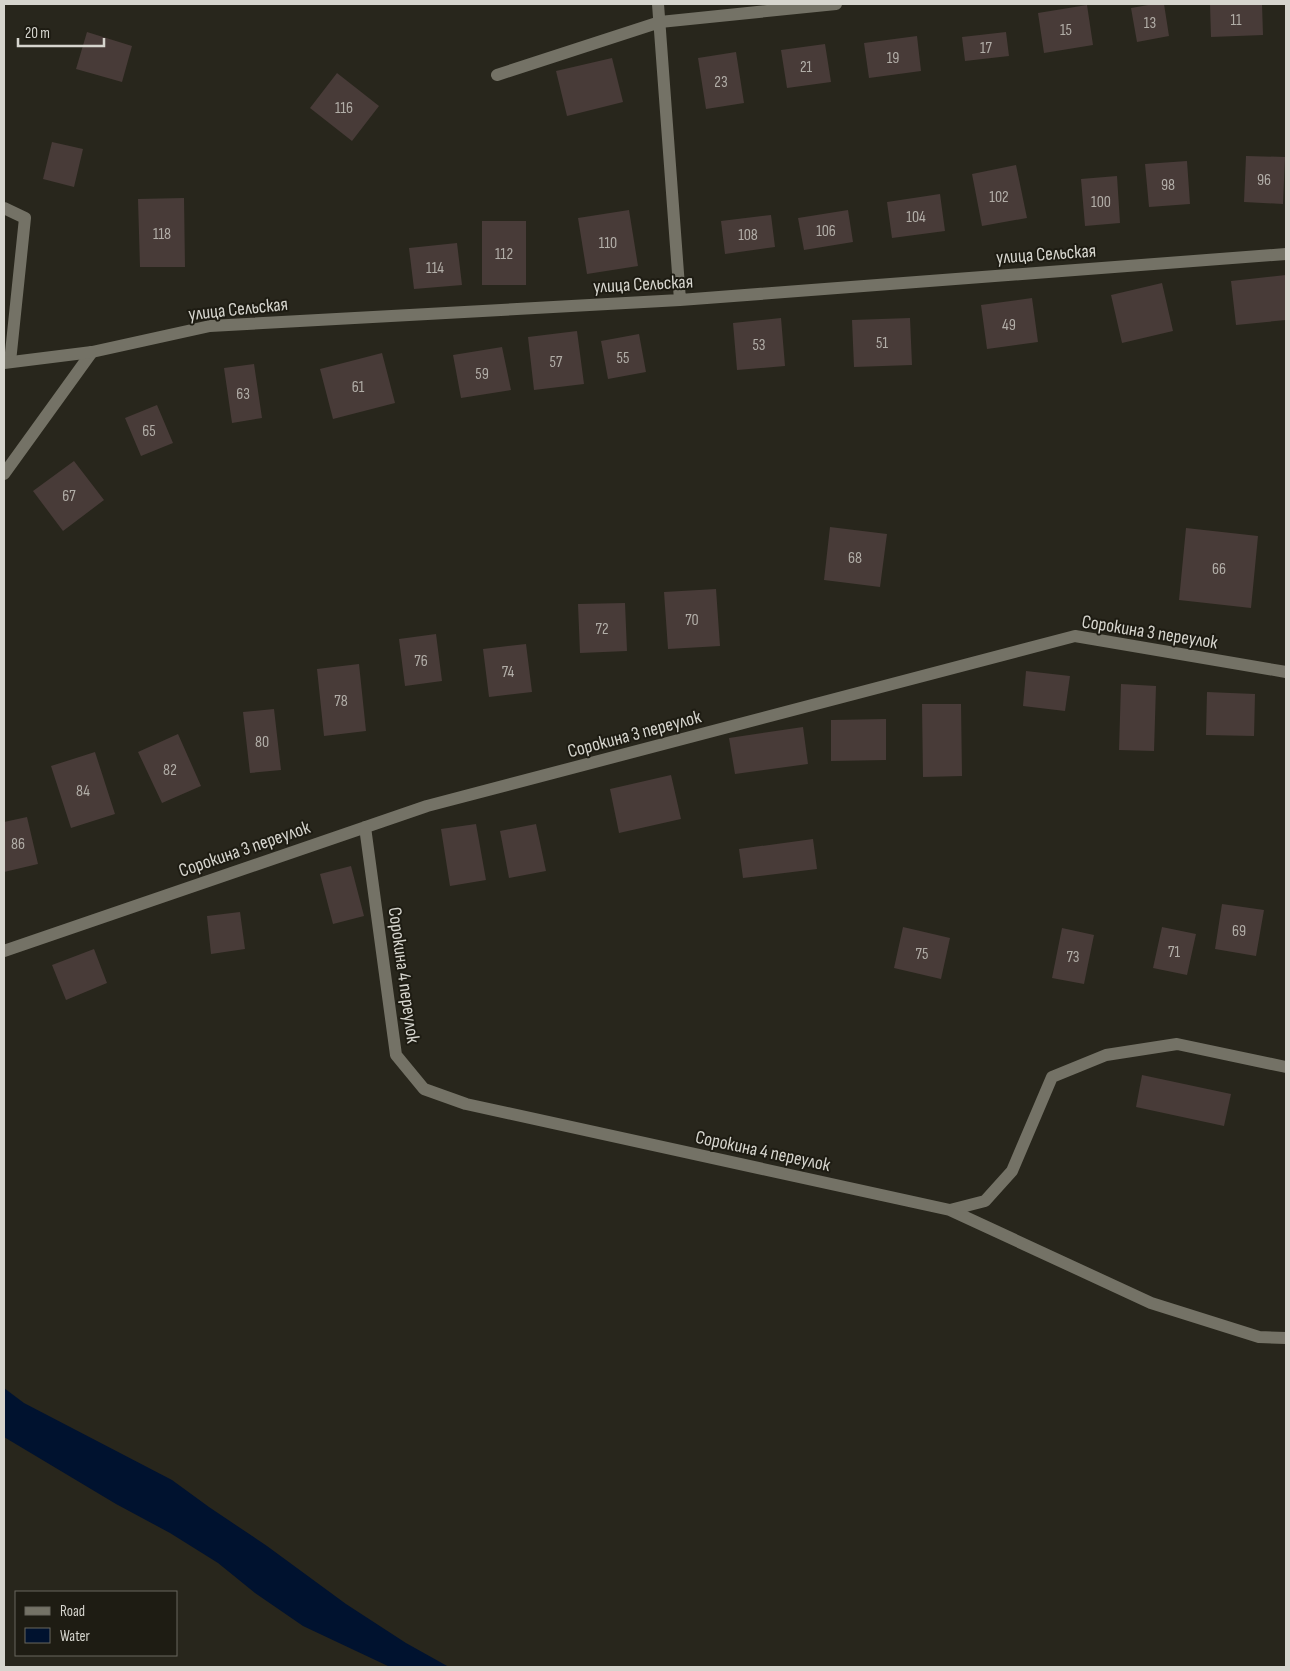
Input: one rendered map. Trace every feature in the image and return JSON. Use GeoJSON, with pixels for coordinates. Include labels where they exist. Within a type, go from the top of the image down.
{"type":"FeatureCollection","features":[{"type":"Feature","properties":{"kind":"street"},"geometry":{"type":"LineString","coordinates":[[658,4],[680,300]]}},
{"type":"Feature","properties":{"kind":"street"},"geometry":{"type":"LineString","coordinates":[[497,75],[660,22],[836,4]]}},
{"type":"Feature","properties":{"kind":"street"},"geometry":{"type":"LineString","coordinates":[[4,208],[25,218],[7,362]]}},
{"type":"Feature","properties":{"kind":"street","name":"улица Сельская"},"geometry":{"type":"LineString","coordinates":[[7,362],[92,352],[210,326],[680,300],[1286,254]]}},
{"type":"Feature","properties":{"kind":"street"},"geometry":{"type":"LineString","coordinates":[[4,474],[92,352]]}},
{"type":"Feature","properties":{"kind":"street","name":"Сорокина 3 переулок"},"geometry":{"type":"LineString","coordinates":[[4,950],[427,806],[1075,636],[1286,672]]}},
{"type":"Feature","properties":{"kind":"street","name":"Сорокина 4 переулок"},"geometry":{"type":"LineString","coordinates":[[365,827],[396,1055],[424,1089],[466,1104],[950,1210],[985,1202],[1012,1171],[1052,1076],[1106,1055],[1177,1044],[1286,1067]]}},
{"type":"Feature","properties":{"kind":"street"},"geometry":{"type":"LineString","coordinates":[[950,1210],[1151,1303],[1259,1337],[1286,1338]]}},
{"type":"Feature","properties":{"kind":"water"},"geometry":{"type":"Polygon","coordinates":[[[4,1388],[24,1403],[172,1480],[346,1604],[406,1643],[449,1667],[390,1667],[303,1626],[255,1593],[218,1563],[4,1437],[4,1388]]]}},
{"type":"Feature","properties":{"kind":"building"},"geometry":{"type":"Polygon","coordinates":[[[1164,4],[1169,36],[1137,42],[1131,8],[1164,4]]]}},
{"type":"Feature","properties":{"kind":"building"},"geometry":{"type":"Polygon","coordinates":[[[1210,4],[1262,4],[1263,35],[1211,37],[1210,4]]]}},
{"type":"Feature","properties":{"kind":"building"},"geometry":{"type":"Polygon","coordinates":[[[1087,5],[1093,45],[1044,53],[1038,13],[1087,5]]]}},
{"type":"Feature","properties":{"kind":"building"},"geometry":{"type":"Polygon","coordinates":[[[87,32],[132,46],[122,82],[76,69],[87,32]]]}},
{"type":"Feature","properties":{"kind":"building"},"geometry":{"type":"Polygon","coordinates":[[[1006,32],[1009,56],[965,61],[962,37],[1006,32]]]}},
{"type":"Feature","properties":{"kind":"building"},"geometry":{"type":"Polygon","coordinates":[[[917,36],[921,71],[869,78],[864,43],[917,36]]]}},
{"type":"Feature","properties":{"kind":"building"},"geometry":{"type":"Polygon","coordinates":[[[825,44],[831,82],[787,88],[781,50],[825,44]]]}},
{"type":"Feature","properties":{"kind":"building"},"geometry":{"type":"Polygon","coordinates":[[[736,52],[744,103],[706,109],[698,58],[736,52]]]}},
{"type":"Feature","properties":{"kind":"building"},"geometry":{"type":"Polygon","coordinates":[[[612,58],[623,102],[567,116],[556,71],[612,58]]]}},
{"type":"Feature","properties":{"kind":"building"},"geometry":{"type":"Polygon","coordinates":[[[337,73],[379,106],[352,141],[310,108],[337,73]]]}},
{"type":"Feature","properties":{"kind":"building"},"geometry":{"type":"Polygon","coordinates":[[[52,142],[83,149],[74,187],[43,179],[52,142]]]}},
{"type":"Feature","properties":{"kind":"building"},"geometry":{"type":"Polygon","coordinates":[[[1246,156],[1285,157],[1283,204],[1244,202],[1246,156]]]}},
{"type":"Feature","properties":{"kind":"building"},"geometry":{"type":"Polygon","coordinates":[[[1187,161],[1190,204],[1149,207],[1145,164],[1187,161]]]}},
{"type":"Feature","properties":{"kind":"building"},"geometry":{"type":"Polygon","coordinates":[[[1016,165],[1027,218],[982,226],[972,174],[1016,165]]]}},
{"type":"Feature","properties":{"kind":"building"},"geometry":{"type":"Polygon","coordinates":[[[1117,176],[1120,223],[1085,226],[1081,179],[1117,176]]]}},
{"type":"Feature","properties":{"kind":"building"},"geometry":{"type":"Polygon","coordinates":[[[940,194],[945,231],[892,238],[887,202],[940,194]]]}},
{"type":"Feature","properties":{"kind":"building"},"geometry":{"type":"Polygon","coordinates":[[[184,198],[185,267],[140,267],[138,199],[184,198]]]}},
{"type":"Feature","properties":{"kind":"building"},"geometry":{"type":"Polygon","coordinates":[[[629,210],[638,266],[587,274],[578,218],[629,210]]]}},
{"type":"Feature","properties":{"kind":"building"},"geometry":{"type":"Polygon","coordinates":[[[848,210],[853,242],[804,250],[798,218],[848,210]]]}},
{"type":"Feature","properties":{"kind":"building"},"geometry":{"type":"Polygon","coordinates":[[[771,215],[775,247],[725,254],[721,221],[771,215]]]}},
{"type":"Feature","properties":{"kind":"building"},"geometry":{"type":"Polygon","coordinates":[[[482,221],[526,221],[526,285],[482,285],[482,221]]]}},
{"type":"Feature","properties":{"kind":"building"},"geometry":{"type":"Polygon","coordinates":[[[457,243],[462,285],[414,289],[409,248],[457,243]]]}},
{"type":"Feature","properties":{"kind":"building"},"geometry":{"type":"Polygon","coordinates":[[[1286,275],[1286,320],[1236,325],[1231,281],[1286,275]]]}},
{"type":"Feature","properties":{"kind":"building"},"geometry":{"type":"Polygon","coordinates":[[[1162,283],[1173,331],[1122,343],[1111,295],[1162,283]]]}},
{"type":"Feature","properties":{"kind":"building"},"geometry":{"type":"Polygon","coordinates":[[[1032,298],[1038,342],[987,349],[981,305],[1032,298]]]}},
{"type":"Feature","properties":{"kind":"building"},"geometry":{"type":"Polygon","coordinates":[[[781,318],[785,366],[737,370],[733,323],[781,318]]]}},
{"type":"Feature","properties":{"kind":"building"},"geometry":{"type":"Polygon","coordinates":[[[910,318],[912,365],[854,367],[852,320],[910,318]]]}},
{"type":"Feature","properties":{"kind":"building"},"geometry":{"type":"Polygon","coordinates":[[[577,331],[584,384],[534,390],[528,337],[577,331]]]}},
{"type":"Feature","properties":{"kind":"building"},"geometry":{"type":"Polygon","coordinates":[[[639,334],[646,372],[608,379],[601,341],[639,334]]]}},
{"type":"Feature","properties":{"kind":"building"},"geometry":{"type":"Polygon","coordinates":[[[502,347],[511,390],[461,398],[453,355],[502,347]]]}},
{"type":"Feature","properties":{"kind":"building"},"geometry":{"type":"Polygon","coordinates":[[[382,353],[395,403],[333,419],[320,369],[382,353]]]}},
{"type":"Feature","properties":{"kind":"building"},"geometry":{"type":"Polygon","coordinates":[[[254,364],[262,418],[232,423],[224,368],[254,364]]]}},
{"type":"Feature","properties":{"kind":"building"},"geometry":{"type":"Polygon","coordinates":[[[157,405],[173,443],[141,456],[125,418],[157,405]]]}},
{"type":"Feature","properties":{"kind":"building"},"geometry":{"type":"Polygon","coordinates":[[[74,461],[104,500],[63,531],[33,491],[74,461]]]}},
{"type":"Feature","properties":{"kind":"building"},"geometry":{"type":"Polygon","coordinates":[[[830,527],[887,534],[880,587],[824,580],[830,527]]]}},
{"type":"Feature","properties":{"kind":"building"},"geometry":{"type":"Polygon","coordinates":[[[1186,528],[1258,536],[1251,608],[1179,600],[1186,528]]]}},
{"type":"Feature","properties":{"kind":"building"},"geometry":{"type":"Polygon","coordinates":[[[716,589],[720,646],[668,649],[664,592],[716,589]]]}},
{"type":"Feature","properties":{"kind":"building"},"geometry":{"type":"Polygon","coordinates":[[[625,603],[627,651],[580,653],[578,604],[625,603]]]}},
{"type":"Feature","properties":{"kind":"building"},"geometry":{"type":"Polygon","coordinates":[[[436,634],[442,681],[405,686],[399,639],[436,634]]]}},
{"type":"Feature","properties":{"kind":"building"},"geometry":{"type":"Polygon","coordinates":[[[526,644],[532,692],[489,697],[483,649],[526,644]]]}},
{"type":"Feature","properties":{"kind":"building"},"geometry":{"type":"Polygon","coordinates":[[[359,664],[366,731],[324,736],[317,669],[359,664]]]}},
{"type":"Feature","properties":{"kind":"building"},"geometry":{"type":"Polygon","coordinates":[[[1026,671],[1070,676],[1065,711],[1023,706],[1026,671]]]}},
{"type":"Feature","properties":{"kind":"building"},"geometry":{"type":"Polygon","coordinates":[[[1121,684],[1156,686],[1154,751],[1119,750],[1121,684]]]}},
{"type":"Feature","properties":{"kind":"building"},"geometry":{"type":"Polygon","coordinates":[[[1207,692],[1255,694],[1254,736],[1206,735],[1207,692]]]}},
{"type":"Feature","properties":{"kind":"building"},"geometry":{"type":"Polygon","coordinates":[[[922,704],[961,704],[962,776],[923,777],[922,704]]]}},
{"type":"Feature","properties":{"kind":"building"},"geometry":{"type":"Polygon","coordinates":[[[274,709],[281,770],[250,773],[243,712],[274,709]]]}},
{"type":"Feature","properties":{"kind":"building"},"geometry":{"type":"Polygon","coordinates":[[[886,719],[886,760],[831,761],[831,720],[886,719]]]}},
{"type":"Feature","properties":{"kind":"building"},"geometry":{"type":"Polygon","coordinates":[[[803,727],[808,764],[735,774],[729,738],[803,727]]]}},
{"type":"Feature","properties":{"kind":"building"},"geometry":{"type":"Polygon","coordinates":[[[178,734],[201,786],[162,803],[138,752],[178,734]]]}},
{"type":"Feature","properties":{"kind":"building"},"geometry":{"type":"Polygon","coordinates":[[[95,752],[115,814],[71,828],[51,766],[95,752]]]}},
{"type":"Feature","properties":{"kind":"building"},"geometry":{"type":"Polygon","coordinates":[[[671,775],[681,819],[619,833],[610,789],[671,775]]]}},
{"type":"Feature","properties":{"kind":"building"},"geometry":{"type":"Polygon","coordinates":[[[27,817],[38,864],[4,872],[4,822],[27,817]]]}},
{"type":"Feature","properties":{"kind":"building"},"geometry":{"type":"Polygon","coordinates":[[[476,824],[486,880],[450,886],[441,829],[476,824]]]}},
{"type":"Feature","properties":{"kind":"building"},"geometry":{"type":"Polygon","coordinates":[[[536,824],[546,871],[509,878],[500,831],[536,824]]]}},
{"type":"Feature","properties":{"kind":"building"},"geometry":{"type":"Polygon","coordinates":[[[813,839],[817,869],[743,878],[739,849],[813,839]]]}},
{"type":"Feature","properties":{"kind":"building"},"geometry":{"type":"Polygon","coordinates":[[[351,866],[364,916],[333,924],[320,874],[351,866]]]}},
{"type":"Feature","properties":{"kind":"building"},"geometry":{"type":"Polygon","coordinates":[[[1222,904],[1264,910],[1256,956],[1215,949],[1222,904]]]}},
{"type":"Feature","properties":{"kind":"building"},"geometry":{"type":"Polygon","coordinates":[[[240,912],[245,949],[211,954],[207,916],[240,912]]]}},
{"type":"Feature","properties":{"kind":"building"},"geometry":{"type":"Polygon","coordinates":[[[903,927],[950,938],[941,979],[894,968],[903,927]]]}},
{"type":"Feature","properties":{"kind":"building"},"geometry":{"type":"Polygon","coordinates":[[[1162,927],[1196,934],[1187,975],[1153,968],[1162,927]]]}},
{"type":"Feature","properties":{"kind":"building"},"geometry":{"type":"Polygon","coordinates":[[[1062,928],[1094,935],[1084,984],[1052,978],[1062,928]]]}},
{"type":"Feature","properties":{"kind":"building"},"geometry":{"type":"Polygon","coordinates":[[[94,949],[107,983],[66,1000],[52,965],[94,949]]]}},
{"type":"Feature","properties":{"kind":"building"},"geometry":{"type":"Polygon","coordinates":[[[1142,1075],[1231,1094],[1224,1126],[1136,1107],[1142,1075]]]}}]}
